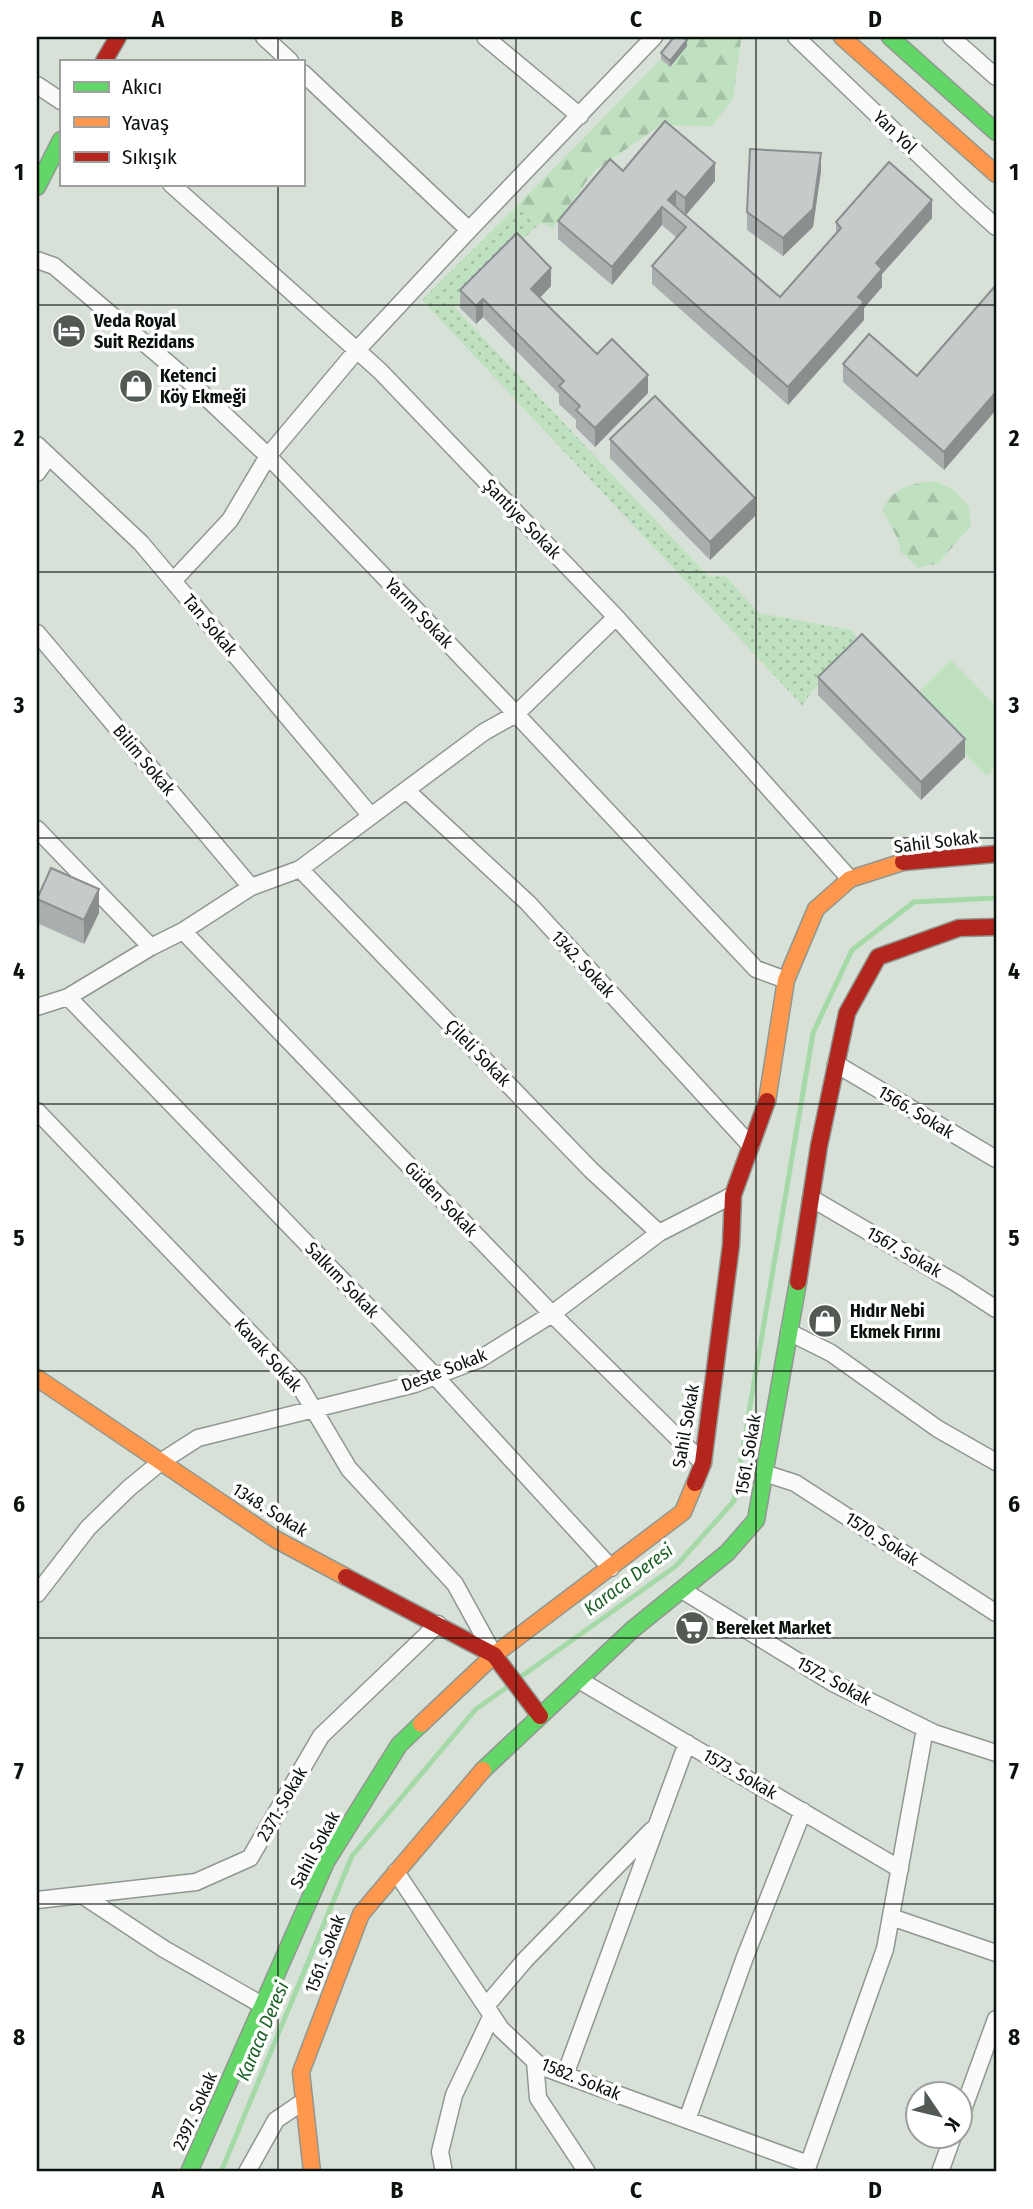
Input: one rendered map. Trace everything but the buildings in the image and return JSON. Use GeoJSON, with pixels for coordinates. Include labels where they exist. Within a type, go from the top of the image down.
{"type":"FeatureCollection","features":[{"type":"Feature","properties":{"kind":"street"},"geometry":{"type":"LineString","coordinates":[[105,60],[118,37]]}},
{"type":"Feature","properties":{"kind":"street"},"geometry":{"type":"LineString","coordinates":[[264,37],[289,60]]}},
{"type":"Feature","properties":{"kind":"street"},"geometry":{"type":"LineString","coordinates":[[485,37],[580,116]]}},
{"type":"Feature","properties":{"kind":"street"},"geometry":{"type":"LineString","coordinates":[[173,581],[230,520],[268,457],[357,351],[654,37]]}},
{"type":"Feature","properties":{"kind":"street","name":"Yan Yol"},"geometry":{"type":"LineString","coordinates":[[796,37],[814,43],[965,199],[996,226]]}},
{"type":"Feature","properties":{"kind":"street"},"geometry":{"type":"LineString","coordinates":[[842,37],[996,174]]}},
{"type":"Feature","properties":{"kind":"street"},"geometry":{"type":"LineString","coordinates":[[890,37],[996,132]]}},
{"type":"Feature","properties":{"kind":"street"},"geometry":{"type":"LineString","coordinates":[[951,37],[996,77]]}},
{"type":"Feature","properties":{"kind":"street"},"geometry":{"type":"LineString","coordinates":[[304,74],[469,230]]}},
{"type":"Feature","properties":{"kind":"street"},"geometry":{"type":"LineString","coordinates":[[37,85],[60,100]]}},
{"type":"Feature","properties":{"kind":"street"},"geometry":{"type":"LineString","coordinates":[[37,187],[60,142]]}},
{"type":"Feature","properties":{"kind":"street","name":"Şantiye Sokak"},"geometry":{"type":"LineString","coordinates":[[173,186],[380,371],[616,617],[850,879]]}},
{"type":"Feature","properties":{"kind":"street","name":"Yarım Sokak"},"geometry":{"type":"LineString","coordinates":[[37,260],[54,266],[189,381],[268,457],[516,714],[756,969],[786,980]]}},
{"type":"Feature","properties":{"kind":"street"},"geometry":{"type":"LineString","coordinates":[[37,473],[43,450]]}},
{"type":"Feature","properties":{"kind":"street","name":"Tan Sokak"},"geometry":{"type":"LineString","coordinates":[[43,450],[141,544],[372,816]]}},
{"type":"Feature","properties":{"kind":"street"},"geometry":{"type":"LineString","coordinates":[[37,1007],[68,997],[183,931],[251,887],[300,869],[484,732],[516,714],[616,617]]}},
{"type":"Feature","properties":{"kind":"street","name":"Bilim Sokak"},"geometry":{"type":"LineString","coordinates":[[40,644],[251,887]]}},
{"type":"Feature","properties":{"kind":"street","name":"1342. Sokak"},"geometry":{"type":"LineString","coordinates":[[406,790],[528,903],[751,1146]]}},
{"type":"Feature","properties":{"kind":"street"},"geometry":{"type":"LineString","coordinates":[[37,829],[151,947]]}},
{"type":"Feature","properties":{"kind":"street","name":"Sahil Sokak"},"geometry":{"type":"LineString","coordinates":[[236,2064],[326,1862],[399,1745],[494,1655],[683,1513],[703,1463],[731,1245],[733,1195],[766,1104],[786,980],[816,909],[850,879],[904,862],[996,854]]}},
{"type":"Feature","properties":{"kind":"street","name":"Çileli Sokak"},"geometry":{"type":"LineString","coordinates":[[300,869],[591,1170],[660,1233]]}},
{"type":"Feature","properties":{"kind":"street","name":"1561. Sokak"},"geometry":{"type":"LineString","coordinates":[[312,2172],[301,2072],[361,1914],[480,1773],[633,1629],[727,1553],[756,1520],[819,1146],[847,1013],[878,957],[959,928],[996,927]]}},
{"type":"Feature","properties":{"kind":"street","name":"Güden Sokak"},"geometry":{"type":"LineString","coordinates":[[183,931],[552,1314],[703,1463]]}},
{"type":"Feature","properties":{"kind":"street","name":"Salkım Sokak"},"geometry":{"type":"LineString","coordinates":[[68,997],[435,1376],[611,1568]]}},
{"type":"Feature","properties":{"kind":"street","name":"1566. Sokak"},"geometry":{"type":"LineString","coordinates":[[836,1064],[996,1159]]}},
{"type":"Feature","properties":{"kind":"street","name":"Kavak Sokak"},"geometry":{"type":"LineString","coordinates":[[37,1111],[298,1383],[349,1469],[455,1584],[494,1655]]}},
{"type":"Feature","properties":{"kind":"street","name":"Deste Sokak"},"geometry":{"type":"LineString","coordinates":[[37,1594],[88,1528],[162,1461],[198,1438],[415,1384],[480,1359],[552,1314],[660,1233],[733,1195]]}},
{"type":"Feature","properties":{"kind":"street","name":"1567. Sokak"},"geometry":{"type":"LineString","coordinates":[[811,1198],[996,1309]]}},
{"type":"Feature","properties":{"kind":"street"},"geometry":{"type":"LineString","coordinates":[[789,1332],[831,1353],[938,1429],[996,1462]]}},
{"type":"Feature","properties":{"kind":"street","name":"1348. Sokak"},"geometry":{"type":"LineString","coordinates":[[37,1378],[275,1539],[494,1655]]}},
{"type":"Feature","properties":{"kind":"street","name":"1570. Sokak"},"geometry":{"type":"LineString","coordinates":[[764,1473],[795,1483],[996,1613]]}},
{"type":"Feature","properties":{"kind":"street","name":"1572. Sokak"},"geometry":{"type":"LineString","coordinates":[[682,1590],[833,1683],[925,1729],[996,1753]]}},
{"type":"Feature","properties":{"kind":"street","name":"2371. Sokak"},"geometry":{"type":"LineString","coordinates":[[37,1900],[196,1882],[250,1858],[321,1737],[438,1624]]}},
{"type":"Feature","properties":{"kind":"street"},"geometry":{"type":"LineString","coordinates":[[494,1655],[540,1716]]}},
{"type":"Feature","properties":{"kind":"street","name":"1573. Sokak"},"geometry":{"type":"LineString","coordinates":[[579,1680],[901,1869]]}},
{"type":"Feature","properties":{"kind":"street","name":"1582. Sokak"},"geometry":{"type":"LineString","coordinates":[[396,1872],[501,2029],[540,2066],[807,2168],[885,1949],[925,1729]]}},
{"type":"Feature","properties":{"kind":"street"},"geometry":{"type":"LineString","coordinates":[[565,2076],[687,1743]]}},
{"type":"Feature","properties":{"kind":"street"},"geometry":{"type":"LineString","coordinates":[[687,2120],[745,1956],[803,1811]]}},
{"type":"Feature","properties":{"kind":"street"},"geometry":{"type":"LineString","coordinates":[[444,2172],[440,2152],[454,2095],[489,2010],[525,1960],[656,1826]]}},
{"type":"Feature","properties":{"kind":"street"},"geometry":{"type":"LineString","coordinates":[[82,1895],[164,1949],[262,2005]]}},
{"type":"Feature","properties":{"kind":"street"},"geometry":{"type":"LineString","coordinates":[[891,1917],[996,1953]]}},
{"type":"Feature","properties":{"kind":"street"},"geometry":{"type":"LineString","coordinates":[[974,2080],[996,2019]]}},
{"type":"Feature","properties":{"kind":"street"},"geometry":{"type":"LineString","coordinates":[[535,2061],[538,2098],[587,2172]]}},
{"type":"Feature","properties":{"kind":"street","name":"2397. Sokak"},"geometry":{"type":"LineString","coordinates":[[189,2172],[236,2064]]}},
{"type":"Feature","properties":{"kind":"street"},"geometry":{"type":"LineString","coordinates":[[247,2172],[276,2120],[304,2101]]}},
{"type":"Feature","properties":{"kind":"street"},"geometry":{"type":"LineString","coordinates":[[940,2172],[948,2150]]}},
{"type":"Feature","properties":{"kind":"green space"},"geometry":{"type":"Polygon","coordinates":[[[680,37],[738,37],[741,40],[733,99],[712,126],[661,125],[594,171],[552,229],[516,207],[661,59],[680,37]]]}},
{"type":"Feature","properties":{"kind":"green space"},"geometry":{"type":"Polygon","coordinates":[[[516,207],[541,222],[454,307],[709,577],[725,576],[759,613],[851,630],[861,642],[811,692],[803,706],[422,300],[516,207]]]}},
{"type":"Feature","properties":{"kind":"green space"},"geometry":{"type":"Polygon","coordinates":[[[936,481],[955,491],[969,507],[971,526],[938,563],[918,568],[901,552],[898,539],[882,510],[898,491],[919,483],[936,481]]]}},
{"type":"Feature","properties":{"kind":"green space"},"geometry":{"type":"Polygon","coordinates":[[[951,660],[996,706],[996,766],[987,776],[911,700],[951,660]]]}},
{"type":"Feature","properties":{"kind":"waterway","name":"Karaca Deresi"},"geometry":{"type":"LineString","coordinates":[[519,1678],[676,1566],[734,1501],[813,1033],[852,950],[914,902],[996,898]]}},
{"type":"Feature","properties":{"kind":"waterway","name":"Karaca Deresi"},"geometry":{"type":"LineString","coordinates":[[221,2172],[352,1856],[476,1709],[509,1686]]}},
{"type":"Feature","properties":{"kind":"traffic: fast"},"geometry":{"type":"LineString","coordinates":[[890,37],[996,132]]}},
{"type":"Feature","properties":{"kind":"traffic: fast"},"geometry":{"type":"LineString","coordinates":[[37,187],[60,142]]}},
{"type":"Feature","properties":{"kind":"traffic: fast"},"geometry":{"type":"LineString","coordinates":[[483,1770],[633,1629],[727,1553],[756,1520],[798,1282]]}},
{"type":"Feature","properties":{"kind":"traffic: fast"},"geometry":{"type":"LineString","coordinates":[[189,2172],[326,1862],[399,1745],[421,1724]]}},
{"type":"Feature","properties":{"kind":"traffic: slow"},"geometry":{"type":"LineString","coordinates":[[842,37],[996,174]]}},
{"type":"Feature","properties":{"kind":"traffic: slow"},"geometry":{"type":"LineString","coordinates":[[767,1101],[786,980],[816,909],[850,879],[903,862]]}},
{"type":"Feature","properties":{"kind":"traffic: slow"},"geometry":{"type":"LineString","coordinates":[[37,1378],[275,1539],[346,1577]]}},
{"type":"Feature","properties":{"kind":"traffic: slow"},"geometry":{"type":"LineString","coordinates":[[421,1724],[494,1655],[683,1512],[695,1483]]}},
{"type":"Feature","properties":{"kind":"traffic: slow"},"geometry":{"type":"LineString","coordinates":[[312,2172],[301,2072],[361,1914],[483,1770]]}},
{"type":"Feature","properties":{"kind":"traffic: jam"},"geometry":{"type":"LineString","coordinates":[[105,60],[118,37]]}},
{"type":"Feature","properties":{"kind":"traffic: jam"},"geometry":{"type":"LineString","coordinates":[[903,862],[996,854]]}},
{"type":"Feature","properties":{"kind":"traffic: jam"},"geometry":{"type":"LineString","coordinates":[[798,1282],[819,1146],[847,1013],[878,957],[959,928],[996,927]]}},
{"type":"Feature","properties":{"kind":"traffic: jam"},"geometry":{"type":"LineString","coordinates":[[695,1483],[703,1463],[731,1245],[733,1195],[767,1101]]}},
{"type":"Feature","properties":{"kind":"traffic: jam"},"geometry":{"type":"LineString","coordinates":[[346,1577],[494,1655],[540,1716]]}},
{"type":"Feature","properties":{"kind":"place","name":"Veda Royal Suit Rezidans"},"geometry":{"type":"Point","coordinates":[69,331]}},
{"type":"Feature","properties":{"kind":"place","name":"Ketenci Köy Ekmeği"},"geometry":{"type":"Point","coordinates":[136,386]}},
{"type":"Feature","properties":{"kind":"place","name":"Hıdır Nebi Ekmek Fırını"},"geometry":{"type":"Point","coordinates":[825,1321]}},
{"type":"Feature","properties":{"kind":"place","name":"Bereket Market"},"geometry":{"type":"Point","coordinates":[692,1628]}}]}
